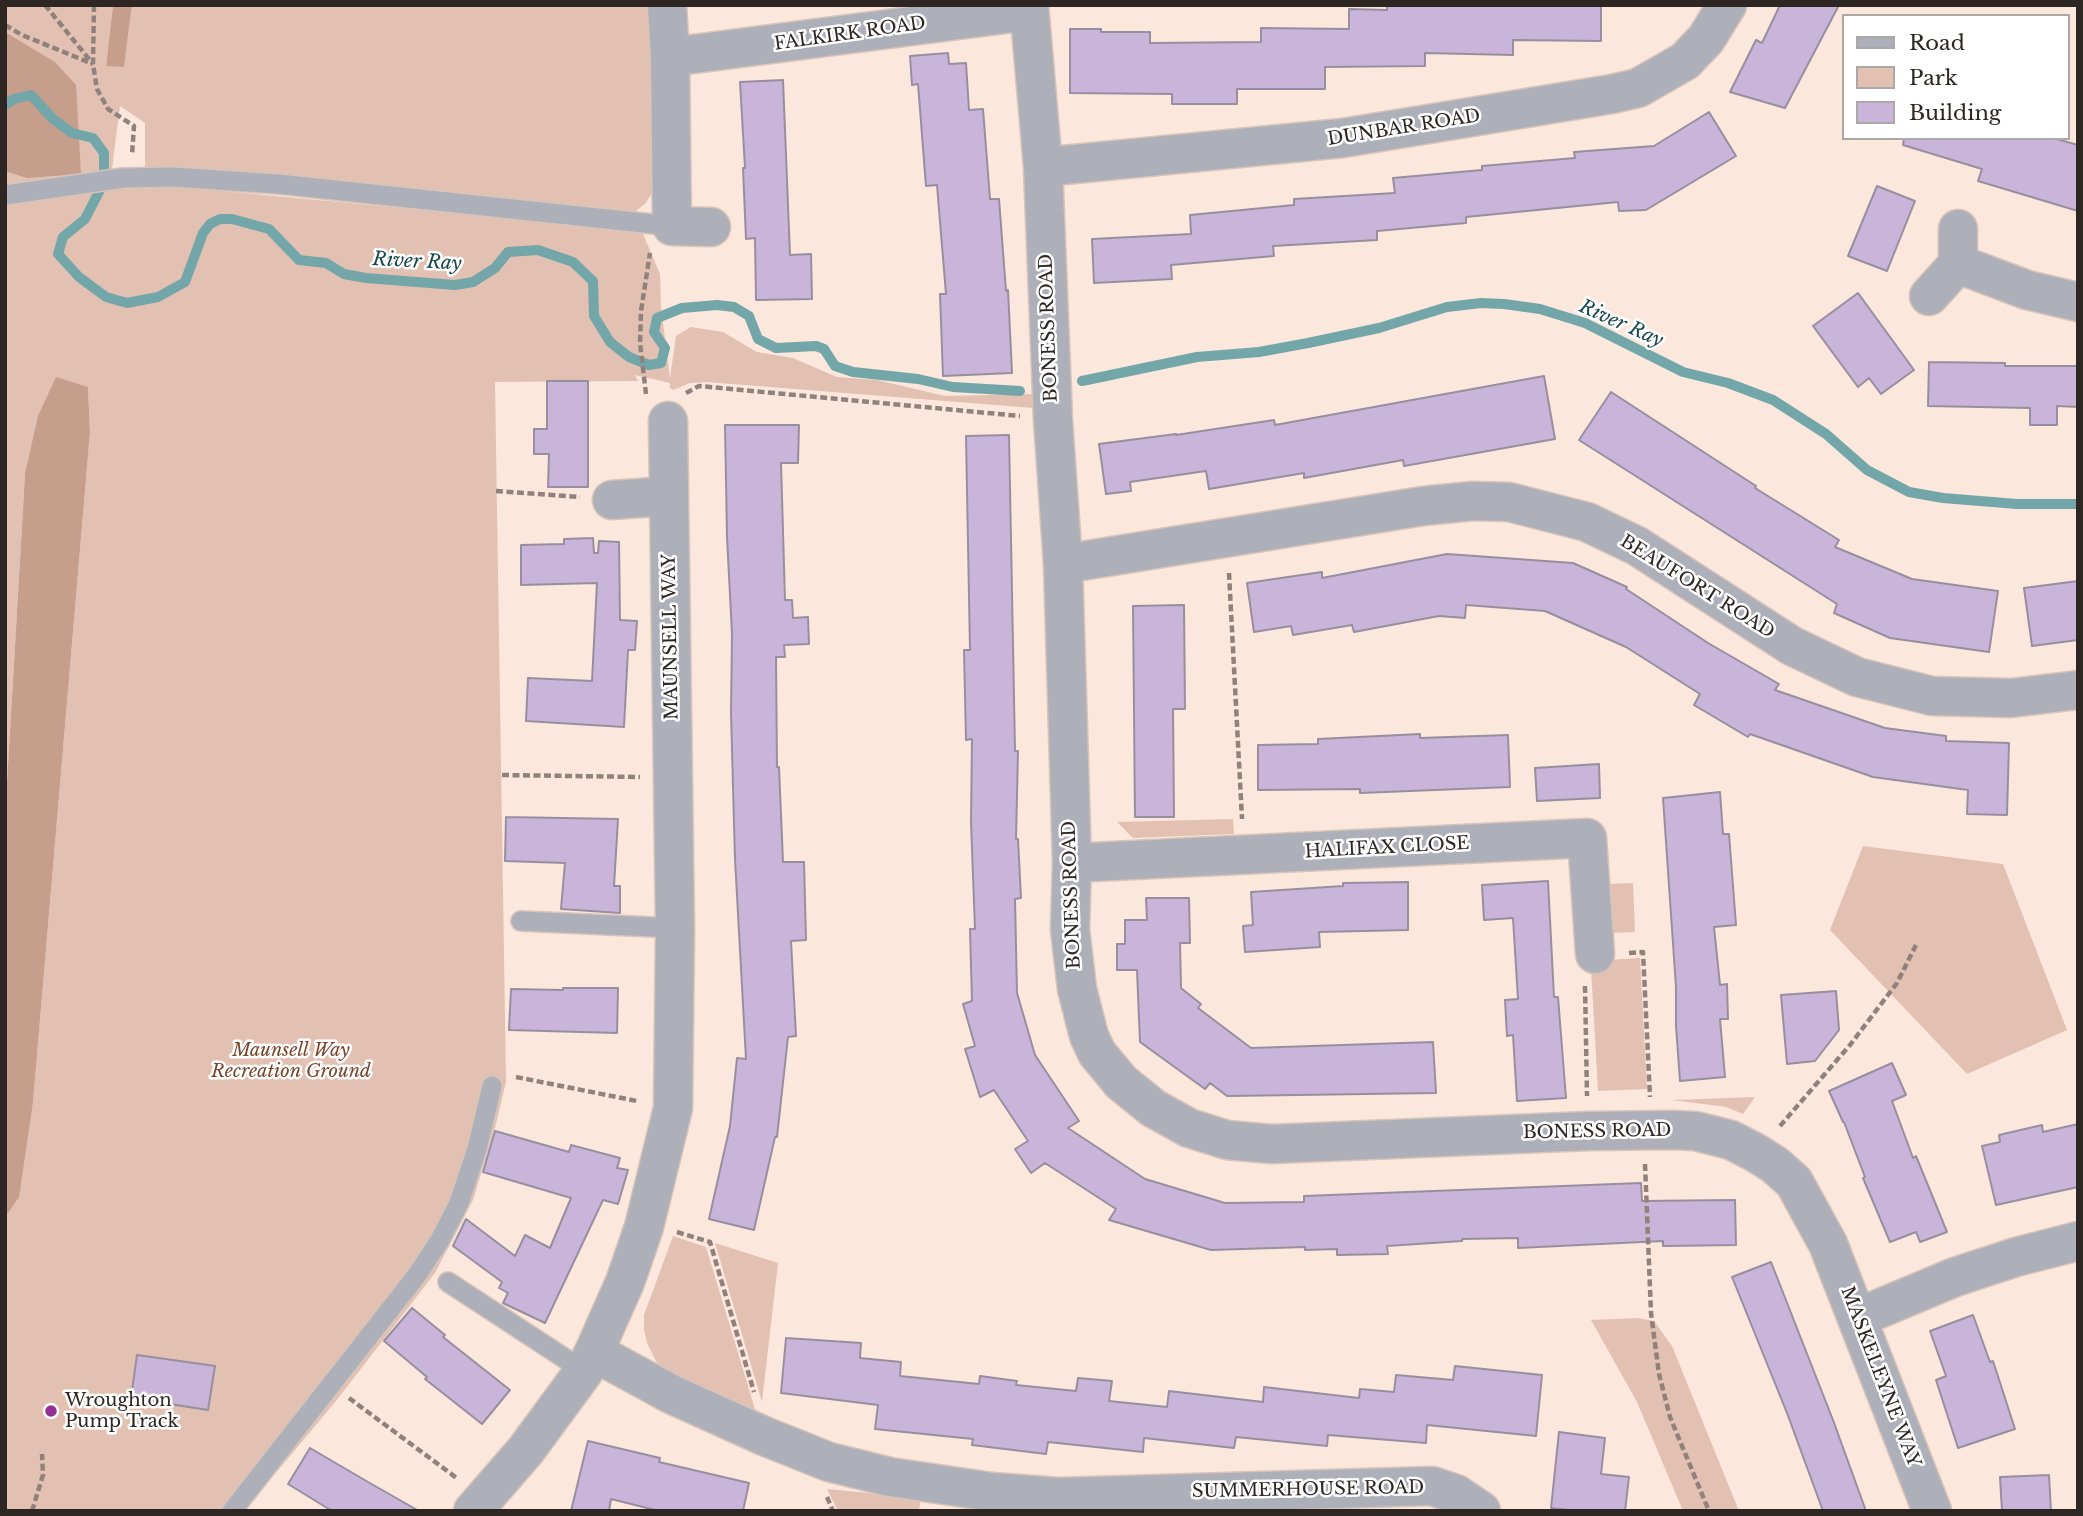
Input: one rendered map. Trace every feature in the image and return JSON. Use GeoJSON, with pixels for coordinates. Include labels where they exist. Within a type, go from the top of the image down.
{"type":"FeatureCollection","features":[{"type":"Feature","properties":{"kind":"street"},"geometry":{"type":"LineString","coordinates":[[667,5],[670,57],[663,226],[711,227]]}},
{"type":"Feature","properties":{"kind":"street","name":"DUNBAR ROAD"},"geometry":{"type":"LineString","coordinates":[[1043,167],[1343,138],[1638,88],[1685,61],[1706,39],[1727,5]]}},
{"type":"Feature","properties":{"kind":"street","name":"FALKIRK ROAD"},"geometry":{"type":"LineString","coordinates":[[670,57],[1029,8]]}},
{"type":"Feature","properties":{"kind":"street","name":"BONESS ROAD"},"geometry":{"type":"LineString","coordinates":[[1029,8],[1043,167],[1052,404],[1063,564],[1072,863],[1070,929],[1073,968],[1089,1036],[1097,1054],[1121,1082],[1153,1108],[1189,1128],[1227,1140],[1272,1144],[1589,1131],[1695,1131],[1731,1140],[1775,1165],[1794,1182],[1828,1244]]}},
{"type":"Feature","properties":{"kind":"street"},"geometry":{"type":"LineString","coordinates":[[1929,296],[1958,247],[2027,290],[2078,303]]}},
{"type":"Feature","properties":{"kind":"street","name":"MAUNSELL WAY"},"geometry":{"type":"LineString","coordinates":[[478,1504],[526,1450],[589,1362],[625,1282],[644,1227],[673,1108],[675,928],[668,421]]}},
{"type":"Feature","properties":{"kind":"street"},"geometry":{"type":"LineString","coordinates":[[612,500],[669,496]]}},
{"type":"Feature","properties":{"kind":"street","name":"BEAUFORT ROAD"},"geometry":{"type":"LineString","coordinates":[[1063,564],[1423,506],[1473,501],[1509,502],[1587,522],[1637,546],[1791,646],[1857,677],[1932,696],[2011,698],[2078,690]]}},
{"type":"Feature","properties":{"kind":"street","name":"HALIFAX CLOSE"},"geometry":{"type":"LineString","coordinates":[[1072,863],[1587,838],[1595,954]]}},
{"type":"Feature","properties":{"kind":"street"},"geometry":{"type":"LineString","coordinates":[[1857,1318],[1955,1277],[2078,1241]]}},
{"type":"Feature","properties":{"kind":"street","name":"MASKELEYNE WAY"},"geometry":{"type":"LineString","coordinates":[[1828,1244],[1932,1511]]}},
{"type":"Feature","properties":{"kind":"street","name":"SUMMERHOUSE ROAD"},"geometry":{"type":"LineString","coordinates":[[589,1362],[671,1394],[810,1455],[858,1471],[964,1489],[1171,1502],[1432,1486],[1456,1494],[1481,1511]]}},
{"type":"Feature","properties":{"kind":"lane"},"geometry":{"type":"LineString","coordinates":[[5,195],[131,178],[173,177],[278,184],[663,226]]}},
{"type":"Feature","properties":{"kind":"lane"},"geometry":{"type":"LineString","coordinates":[[522,921],[675,928]]}},
{"type":"Feature","properties":{"kind":"lane"},"geometry":{"type":"LineString","coordinates":[[232,1511],[417,1275],[440,1240],[458,1203],[477,1149],[492,1086]]}},
{"type":"Feature","properties":{"kind":"lane"},"geometry":{"type":"LineString","coordinates":[[448,1282],[589,1362]]}},
{"type":"Feature","properties":{"kind":"path"},"geometry":{"type":"LineString","coordinates":[[45,5],[93,64]]}},
{"type":"Feature","properties":{"kind":"path"},"geometry":{"type":"LineString","coordinates":[[94,5],[94,77],[101,99],[108,109],[134,126],[131,178]]}},
{"type":"Feature","properties":{"kind":"path"},"geometry":{"type":"LineString","coordinates":[[5,25],[22,36],[93,64]]}},
{"type":"Feature","properties":{"kind":"path"},"geometry":{"type":"LineString","coordinates":[[642,374],[641,311],[663,226]]}},
{"type":"Feature","properties":{"kind":"path"},"geometry":{"type":"LineString","coordinates":[[668,421],[667,416],[678,397],[699,386],[1052,404]]}},
{"type":"Feature","properties":{"kind":"path"},"geometry":{"type":"LineString","coordinates":[[496,491],[612,500]]}},
{"type":"Feature","properties":{"kind":"path"},"geometry":{"type":"LineString","coordinates":[[1229,537],[1228,599],[1244,855]]}},
{"type":"Feature","properties":{"kind":"path"},"geometry":{"type":"LineString","coordinates":[[502,775],[673,778]]}},
{"type":"Feature","properties":{"kind":"path"},"geometry":{"type":"LineString","coordinates":[[1756,1153],[1858,1035],[1897,983],[1916,945]]}},
{"type":"Feature","properties":{"kind":"path"},"geometry":{"type":"LineString","coordinates":[[1589,1131],[1584,971],[1595,954],[1643,952],[1650,1101],[1644,1131],[1651,1313],[1659,1374],[1670,1416],[1709,1511]]}},
{"type":"Feature","properties":{"kind":"path"},"geometry":{"type":"LineString","coordinates":[[492,1086],[508,1076],[673,1108]]}},
{"type":"Feature","properties":{"kind":"path"},"geometry":{"type":"LineString","coordinates":[[644,1227],[666,1228],[709,1242],[758,1406],[757,1418],[764,1436]]}},
{"type":"Feature","properties":{"kind":"path"},"geometry":{"type":"LineString","coordinates":[[332,1385],[478,1504]]}},
{"type":"Feature","properties":{"kind":"path"},"geometry":{"type":"LineString","coordinates":[[32,1511],[43,1475],[42,1454]]}},
{"type":"Feature","properties":{"kind":"green space","name":"Maunsell Way Recreation Ground"},"geometry":{"type":"Polygon","coordinates":[[[5,5],[113,5],[106,66],[124,66],[132,5],[651,5],[657,184],[646,203],[636,211],[629,213],[145,169],[145,123],[120,106],[110,185],[190,188],[467,214],[643,234],[660,274],[661,307],[670,378],[676,336],[691,327],[723,332],[757,352],[793,358],[837,377],[877,380],[945,396],[1033,394],[1033,408],[707,382],[690,383],[673,390],[670,383],[635,375],[638,381],[495,382],[506,1082],[473,1200],[435,1273],[336,1401],[244,1511],[5,1511],[5,1213],[8,1213],[33,1102],[90,432],[88,387],[25,474],[5,817],[5,5]]]}},
{"type":"Feature","properties":{"kind":"green space"},"geometry":{"type":"Polygon","coordinates":[[[1233,819],[1234,834],[1133,838],[1117,822],[1233,819]]]}},
{"type":"Feature","properties":{"kind":"green space"},"geometry":{"type":"Polygon","coordinates":[[[1863,846],[2003,864],[2067,1030],[1967,1074],[1830,930],[1863,846]]]}},
{"type":"Feature","properties":{"kind":"green space"},"geometry":{"type":"Polygon","coordinates":[[[1633,883],[1635,932],[1610,933],[1607,884],[1633,883]]]}},
{"type":"Feature","properties":{"kind":"green space"},"geometry":{"type":"Polygon","coordinates":[[[1640,958],[1647,1089],[1598,1091],[1591,968],[1608,967],[1608,960],[1640,958]]]}},
{"type":"Feature","properties":{"kind":"green space"},"geometry":{"type":"Polygon","coordinates":[[[1755,1097],[1743,1114],[1726,1107],[1672,1100],[1755,1097]]]}},
{"type":"Feature","properties":{"kind":"green space"},"geometry":{"type":"Polygon","coordinates":[[[673,1236],[706,1247],[755,1409],[752,1421],[659,1367],[647,1343],[644,1315],[673,1236]]]}},
{"type":"Feature","properties":{"kind":"green space"},"geometry":{"type":"Polygon","coordinates":[[[715,1243],[778,1263],[762,1402],[756,1382],[715,1243]]]}},
{"type":"Feature","properties":{"kind":"green space"},"geometry":{"type":"Polygon","coordinates":[[[1637,1318],[1654,1321],[1672,1346],[1739,1511],[1683,1511],[1637,1402],[1591,1320],[1637,1318]]]}},
{"type":"Feature","properties":{"kind":"green space"},"geometry":{"type":"Polygon","coordinates":[[[827,1489],[921,1498],[919,1511],[838,1511],[827,1489]]]}},
{"type":"Feature","properties":{"kind":"shaded area"},"geometry":{"type":"Polygon","coordinates":[[[113,5],[132,5],[124,67],[106,66],[113,5]]]}},
{"type":"Feature","properties":{"kind":"shaded area"},"geometry":{"type":"Polygon","coordinates":[[[5,32],[55,62],[76,85],[81,174],[27,178],[5,171],[5,32]]]}},
{"type":"Feature","properties":{"kind":"shaded area"},"geometry":{"type":"Polygon","coordinates":[[[56,377],[88,387],[90,432],[33,1102],[19,1197],[8,1213],[5,1213],[5,817],[25,474],[38,416],[56,377]]]}},
{"type":"Feature","properties":{"kind":"building"},"geometry":{"type":"Polygon","coordinates":[[[1387,5],[1601,5],[1601,41],[1513,40],[1513,55],[1425,53],[1425,66],[1325,67],[1325,89],[1237,89],[1237,104],[1172,104],[1172,94],[1070,93],[1070,29],[1150,32],[1150,43],[1261,42],[1261,28],[1349,29],[1349,9],[1387,10],[1387,5]]]}},
{"type":"Feature","properties":{"kind":"building"},"geometry":{"type":"Polygon","coordinates":[[[1780,5],[1839,5],[1785,108],[1730,92],[1756,40],[1762,43],[1780,5]]]}},
{"type":"Feature","properties":{"kind":"building"},"geometry":{"type":"Polygon","coordinates":[[[948,53],[949,64],[966,63],[969,110],[983,109],[990,199],[999,199],[1006,291],[1008,290],[1012,373],[943,376],[940,294],[946,294],[937,185],[926,186],[918,84],[912,85],[910,56],[948,53]]]}},
{"type":"Feature","properties":{"kind":"building"},"geometry":{"type":"Polygon","coordinates":[[[783,80],[790,255],[811,254],[812,299],[756,300],[755,238],[746,239],[740,82],[783,80]]]}},
{"type":"Feature","properties":{"kind":"building"},"geometry":{"type":"Polygon","coordinates":[[[1709,112],[1736,156],[1646,210],[1619,211],[1618,202],[1466,217],[1466,223],[1377,231],[1377,240],[1273,246],[1274,256],[1171,265],[1172,279],[1094,283],[1092,239],[1191,234],[1190,215],[1294,205],[1294,199],[1395,193],[1393,178],[1482,170],[1482,166],[1575,158],[1574,152],[1654,146],[1709,112]]]}},
{"type":"Feature","properties":{"kind":"building"},"geometry":{"type":"Polygon","coordinates":[[[1904,140],[2060,140],[2078,145],[2078,211],[1978,181],[1982,169],[1903,145],[1904,140]]]}},
{"type":"Feature","properties":{"kind":"building"},"geometry":{"type":"Polygon","coordinates":[[[1877,186],[1915,201],[1887,271],[1848,256],[1877,186]]]}},
{"type":"Feature","properties":{"kind":"building"},"geometry":{"type":"Polygon","coordinates":[[[1858,293],[1914,370],[1881,394],[1869,378],[1858,387],[1813,326],[1858,293]]]}},
{"type":"Feature","properties":{"kind":"building"},"geometry":{"type":"Polygon","coordinates":[[[1929,362],[2078,366],[2078,407],[2057,406],[2057,425],[2030,425],[2030,408],[1928,406],[1929,362]]]}},
{"type":"Feature","properties":{"kind":"building"},"geometry":{"type":"Polygon","coordinates":[[[1544,376],[1555,439],[1404,466],[1403,460],[1304,478],[1304,473],[1209,489],[1206,471],[1130,482],[1131,491],[1106,494],[1099,444],[1274,420],[1275,425],[1544,376]]]}},
{"type":"Feature","properties":{"kind":"building"},"geometry":{"type":"Polygon","coordinates":[[[547,381],[588,381],[588,487],[548,487],[549,454],[534,454],[534,429],[547,429],[547,381]]]}},
{"type":"Feature","properties":{"kind":"building"},"geometry":{"type":"Polygon","coordinates":[[[1611,392],[1756,486],[1755,488],[1839,540],[1835,547],[1912,579],[1998,591],[1989,652],[1890,638],[1834,613],[1837,604],[1579,440],[1611,392]]]}},
{"type":"Feature","properties":{"kind":"building"},"geometry":{"type":"Polygon","coordinates":[[[725,425],[799,425],[798,463],[781,463],[785,600],[792,600],[793,618],[808,617],[809,644],[784,645],[785,657],[776,657],[777,767],[783,862],[804,862],[806,940],[791,941],[796,1036],[788,1037],[777,1137],[754,1230],[709,1219],[730,1126],[737,1058],[746,1059],[735,859],[732,634],[725,425]]]}},
{"type":"Feature","properties":{"kind":"building"},"geometry":{"type":"Polygon","coordinates":[[[1009,435],[1015,751],[1018,751],[1016,839],[1021,898],[1015,899],[1017,993],[1035,1055],[1079,1121],[1068,1128],[1145,1179],[1225,1203],[1304,1202],[1304,1196],[1641,1183],[1642,1201],[1735,1200],[1736,1245],[1663,1246],[1663,1241],[1518,1248],[1518,1238],[1462,1239],[1387,1246],[1388,1254],[1337,1255],[1337,1249],[1305,1250],[1305,1247],[1211,1250],[1109,1220],[1116,1209],[1045,1163],[1031,1173],[1015,1149],[1028,1141],[994,1090],[980,1097],[965,1049],[975,1046],[963,1004],[972,1001],[970,929],[975,929],[971,822],[972,739],[966,740],[964,650],[970,650],[966,436],[1009,435]]]}},
{"type":"Feature","properties":{"kind":"building"},"geometry":{"type":"Polygon","coordinates":[[[593,538],[594,553],[598,553],[599,541],[619,542],[620,620],[637,621],[635,650],[628,650],[624,727],[526,721],[528,678],[592,681],[597,583],[521,585],[521,545],[564,544],[564,539],[593,538]]]}},
{"type":"Feature","properties":{"kind":"building"},"geometry":{"type":"Polygon","coordinates":[[[1447,554],[1573,563],[1627,587],[1626,589],[1708,643],[1779,684],[1775,690],[1885,728],[1946,736],[1946,741],[2009,743],[2007,815],[1967,814],[1968,790],[1873,777],[1750,734],[1748,737],[1694,705],[1700,694],[1626,647],[1545,611],[1466,605],[1465,618],[1439,616],[1354,632],[1352,625],[1293,635],[1291,626],[1254,632],[1247,583],[1322,572],[1322,578],[1447,554]]]}},
{"type":"Feature","properties":{"kind":"building"},"geometry":{"type":"Polygon","coordinates":[[[2078,581],[2078,640],[2032,646],[2024,588],[2078,581]]]}},
{"type":"Feature","properties":{"kind":"building"},"geometry":{"type":"Polygon","coordinates":[[[1184,605],[1185,709],[1173,709],[1174,817],[1135,817],[1133,606],[1184,605]]]}},
{"type":"Feature","properties":{"kind":"building"},"geometry":{"type":"Polygon","coordinates":[[[1420,734],[1420,738],[1508,735],[1510,787],[1360,793],[1360,789],[1258,790],[1258,745],[1318,744],[1318,739],[1420,734]]]}},
{"type":"Feature","properties":{"kind":"building"},"geometry":{"type":"Polygon","coordinates":[[[1599,764],[1600,798],[1537,801],[1535,768],[1599,764]]]}},
{"type":"Feature","properties":{"kind":"building"},"geometry":{"type":"Polygon","coordinates":[[[1720,792],[1723,834],[1729,834],[1736,925],[1714,927],[1720,985],[1727,984],[1728,1019],[1720,1019],[1725,1077],[1680,1081],[1663,798],[1720,792]]]}},
{"type":"Feature","properties":{"kind":"building"},"geometry":{"type":"Polygon","coordinates":[[[506,817],[618,819],[614,886],[620,886],[620,913],[561,909],[565,863],[505,861],[506,817]]]}},
{"type":"Feature","properties":{"kind":"building"},"geometry":{"type":"Polygon","coordinates":[[[1548,881],[1554,997],[1558,997],[1566,1098],[1517,1101],[1513,1035],[1507,1036],[1505,1000],[1518,999],[1513,918],[1484,920],[1482,885],[1548,881]]]}},
{"type":"Feature","properties":{"kind":"building"},"geometry":{"type":"Polygon","coordinates":[[[1408,882],[1408,930],[1319,932],[1320,947],[1245,952],[1243,926],[1253,925],[1251,892],[1343,886],[1343,883],[1408,882]]]}},
{"type":"Feature","properties":{"kind":"building"},"geometry":{"type":"Polygon","coordinates":[[[1146,898],[1189,898],[1190,943],[1180,943],[1181,988],[1201,1004],[1198,1008],[1251,1048],[1433,1042],[1436,1093],[1227,1096],[1210,1083],[1205,1089],[1140,1042],[1137,970],[1117,970],[1117,944],[1125,944],[1125,920],[1147,920],[1146,898]]]}},
{"type":"Feature","properties":{"kind":"building"},"geometry":{"type":"Polygon","coordinates":[[[618,988],[617,1033],[509,1030],[511,989],[618,988]]]}},
{"type":"Feature","properties":{"kind":"building"},"geometry":{"type":"Polygon","coordinates":[[[1836,991],[1839,1030],[1815,1061],[1787,1064],[1781,995],[1836,991]]]}},
{"type":"Feature","properties":{"kind":"building"},"geometry":{"type":"Polygon","coordinates":[[[1892,1063],[1906,1095],[1892,1101],[1913,1158],[1916,1156],[1947,1232],[1920,1242],[1916,1232],[1890,1242],[1863,1178],[1865,1177],[1844,1122],[1829,1091],[1892,1063]]]}},
{"type":"Feature","properties":{"kind":"building"},"geometry":{"type":"Polygon","coordinates":[[[2078,1124],[2078,1187],[1996,1205],[1982,1146],[2000,1142],[1999,1135],[2042,1125],[2043,1132],[2078,1124]]]}},
{"type":"Feature","properties":{"kind":"building"},"geometry":{"type":"Polygon","coordinates":[[[495,1131],[569,1152],[571,1145],[620,1158],[617,1168],[628,1170],[618,1204],[603,1200],[545,1323],[503,1303],[508,1293],[499,1288],[502,1282],[453,1246],[466,1219],[515,1256],[525,1235],[550,1248],[571,1198],[483,1172],[495,1131]]]}},
{"type":"Feature","properties":{"kind":"building"},"geometry":{"type":"Polygon","coordinates":[[[1771,1262],[1866,1511],[1823,1511],[1732,1277],[1771,1262]]]}},
{"type":"Feature","properties":{"kind":"building"},"geometry":{"type":"Polygon","coordinates":[[[412,1308],[445,1335],[443,1337],[510,1390],[482,1424],[425,1379],[427,1377],[384,1341],[412,1308]]]}},
{"type":"Feature","properties":{"kind":"building"},"geometry":{"type":"Polygon","coordinates":[[[1973,1315],[1990,1362],[1993,1361],[2015,1429],[1958,1448],[1936,1380],[1946,1376],[1930,1331],[1973,1315]]]}},
{"type":"Feature","properties":{"kind":"building"},"geometry":{"type":"Polygon","coordinates":[[[786,1338],[861,1343],[860,1358],[901,1362],[900,1376],[979,1384],[980,1376],[1017,1381],[1016,1385],[1076,1391],[1078,1378],[1112,1381],[1109,1401],[1167,1407],[1169,1391],[1263,1402],[1264,1387],[1359,1398],[1360,1389],[1394,1392],[1396,1375],[1453,1380],[1455,1366],[1542,1375],[1536,1436],[1427,1425],[1426,1443],[1328,1435],[1327,1446],[1236,1437],[1234,1448],[1144,1438],[1143,1452],[1048,1442],[1046,1454],[972,1445],[973,1439],[875,1429],[878,1405],[781,1393],[786,1338]]]}},
{"type":"Feature","properties":{"kind":"building"},"geometry":{"type":"Polygon","coordinates":[[[137,1355],[215,1366],[208,1410],[131,1398],[137,1355]]]}},
{"type":"Feature","properties":{"kind":"building"},"geometry":{"type":"Polygon","coordinates":[[[1559,1432],[1605,1438],[1601,1474],[1629,1477],[1625,1511],[1551,1508],[1559,1432]]]}},
{"type":"Feature","properties":{"kind":"building"},"geometry":{"type":"Polygon","coordinates":[[[588,1441],[660,1458],[659,1462],[749,1483],[743,1511],[659,1511],[611,1499],[609,1511],[571,1511],[588,1441]]]}},
{"type":"Feature","properties":{"kind":"building"},"geometry":{"type":"Polygon","coordinates":[[[310,1448],[419,1511],[332,1511],[288,1484],[310,1448]]]}},
{"type":"Feature","properties":{"kind":"building"},"geometry":{"type":"Polygon","coordinates":[[[2049,1475],[2051,1511],[2002,1511],[2000,1477],[2049,1475]]]}},
{"type":"Feature","properties":{"kind":"waterway","name":"River Ray"},"geometry":{"type":"LineString","coordinates":[[5,105],[14,99],[31,95],[53,119],[72,133],[93,138],[104,153],[104,169]]}},
{"type":"Feature","properties":{"kind":"waterway","name":"River Ray"},"geometry":{"type":"LineString","coordinates":[[101,188],[85,219],[63,237],[58,254],[79,277],[106,297],[127,303],[158,297],[185,282],[203,233],[210,224],[220,219],[232,219],[269,229],[299,260],[326,263],[344,274],[366,278],[455,285],[473,282],[495,268],[508,252],[538,250],[573,262],[593,281],[594,316],[610,342],[629,357],[649,365],[661,363],[665,348],[654,332],[657,318],[682,308],[717,305],[734,307],[749,316],[758,339],[776,348],[816,346],[824,349],[835,366],[853,372],[918,379],[953,387],[1020,391]]}},
{"type":"Feature","properties":{"kind":"waterway","name":"River Ray"},"geometry":{"type":"LineString","coordinates":[[1082,381],[1197,357],[1259,352],[1308,343],[1379,328],[1447,307],[1481,303],[1504,304],[1540,309],[1585,323],[1683,372],[1728,383],[1773,400],[1826,434],[1867,470],[1909,492],[1943,498],[2017,504],[2078,504]]}},
{"type":"Feature","properties":{"kind":"place","name":"Wroughton Pump Track"},"geometry":{"type":"Point","coordinates":[51,1411]}}]}
